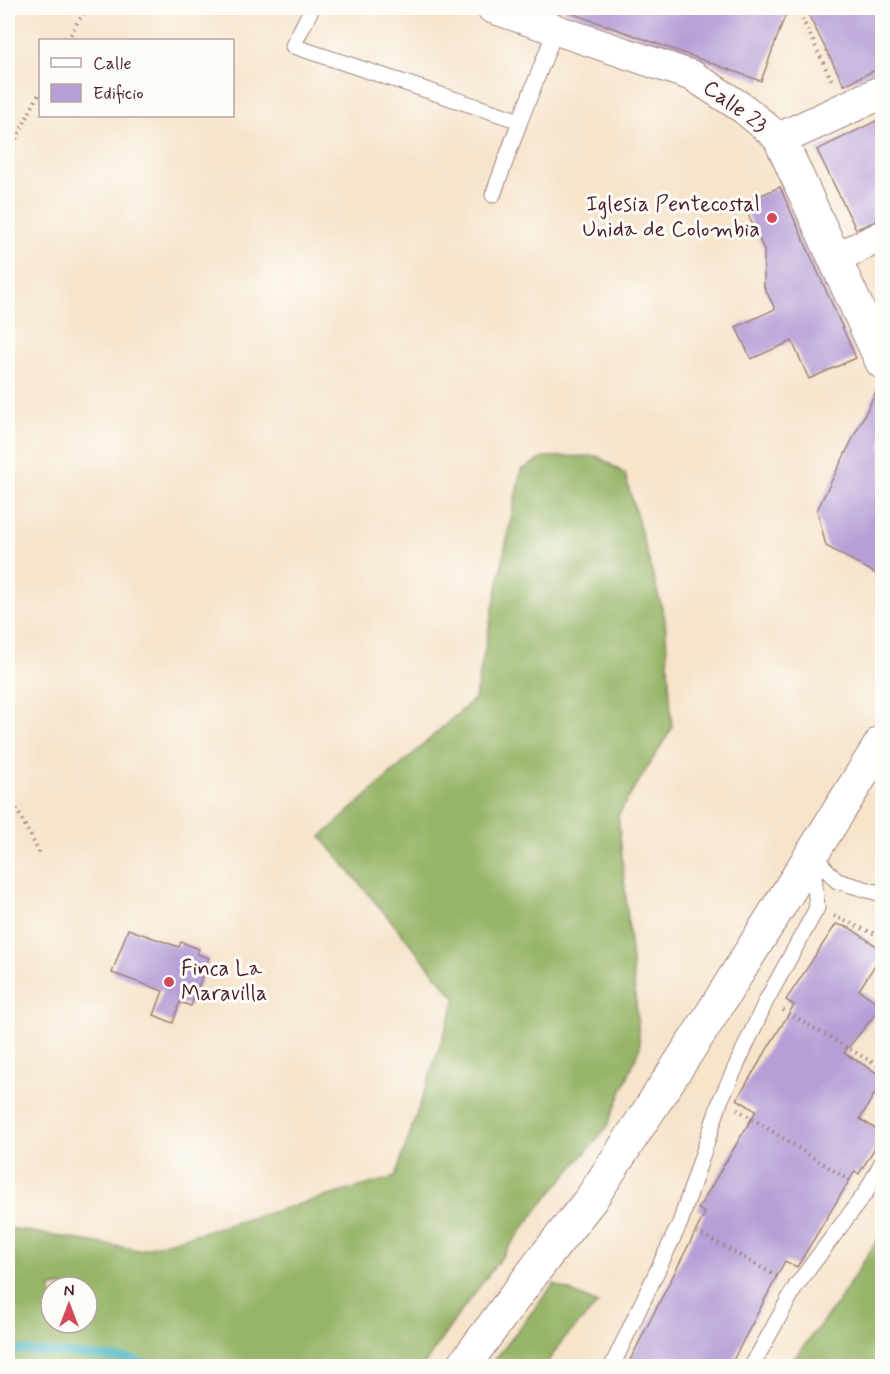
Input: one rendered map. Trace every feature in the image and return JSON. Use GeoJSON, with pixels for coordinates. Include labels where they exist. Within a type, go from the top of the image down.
{"type":"FeatureCollection","features":[{"type":"Feature","properties":{"kind":"street","name":"Calle 23"},"geometry":{"type":"LineString","coordinates":[[492,8],[693,76],[744,109],[780,139],[882,362]]}},
{"type":"Feature","properties":{"kind":"street"},"geometry":{"type":"LineString","coordinates":[[780,139],[882,92]]}},
{"type":"Feature","properties":{"kind":"street"},"geometry":{"type":"LineString","coordinates":[[834,259],[882,236]]}},
{"type":"Feature","properties":{"kind":"street"},"geometry":{"type":"LineString","coordinates":[[463,1366],[540,1262],[591,1199],[693,1043],[882,742]]}},
{"type":"Feature","properties":{"kind":"lane"},"geometry":{"type":"LineString","coordinates":[[312,8],[293,46],[520,121]]}},
{"type":"Feature","properties":{"kind":"lane"},"geometry":{"type":"LineString","coordinates":[[493,195],[556,29]]}},
{"type":"Feature","properties":{"kind":"lane"},"geometry":{"type":"LineString","coordinates":[[812,854],[837,881],[882,894]]}},
{"type":"Feature","properties":{"kind":"lane"},"geometry":{"type":"LineString","coordinates":[[612,1366],[680,1223],[721,1099],[766,1001],[817,908],[812,854]]}},
{"type":"Feature","properties":{"kind":"lane"},"geometry":{"type":"LineString","coordinates":[[752,1366],[796,1286],[866,1192],[882,1162]]}},
{"type":"Feature","properties":{"kind":"path"},"geometry":{"type":"LineString","coordinates":[[69,39],[78,21],[89,8]]}},
{"type":"Feature","properties":{"kind":"path"},"geometry":{"type":"LineString","coordinates":[[797,8],[846,110]]}},
{"type":"Feature","properties":{"kind":"path"},"geometry":{"type":"LineString","coordinates":[[8,155],[39,94]]}},
{"type":"Feature","properties":{"kind":"path"},"geometry":{"type":"LineString","coordinates":[[8,793],[41,856]]}},
{"type":"Feature","properties":{"kind":"path"},"geometry":{"type":"LineString","coordinates":[[817,908],[882,937]]}},
{"type":"Feature","properties":{"kind":"path"},"geometry":{"type":"LineString","coordinates":[[766,1001],[882,1068]]}},
{"type":"Feature","properties":{"kind":"path"},"geometry":{"type":"LineString","coordinates":[[721,1099],[866,1192]]}},
{"type":"Feature","properties":{"kind":"path"},"geometry":{"type":"LineString","coordinates":[[680,1223],[796,1286]]}},
{"type":"Feature","properties":{"kind":"green space"},"geometry":{"type":"Polygon","coordinates":[[[597,456],[625,474],[665,619],[672,728],[618,815],[640,1047],[607,1127],[540,1206],[423,1366],[8,1366],[8,1228],[139,1250],[395,1177],[456,999],[321,837],[475,698],[521,470],[545,457],[597,456]]]}},
{"type":"Feature","properties":{"kind":"green space"},"geometry":{"type":"Polygon","coordinates":[[[882,1232],[882,1366],[788,1366],[838,1302],[882,1232]]]}},
{"type":"Feature","properties":{"kind":"green space"},"geometry":{"type":"Polygon","coordinates":[[[554,1284],[598,1304],[562,1341],[545,1366],[490,1366],[554,1284]]]}},
{"type":"Feature","properties":{"kind":"building"},"geometry":{"type":"Polygon","coordinates":[[[563,8],[788,8],[761,81],[563,10],[563,8]]]}},
{"type":"Feature","properties":{"kind":"building"},"geometry":{"type":"Polygon","coordinates":[[[805,8],[882,8],[882,67],[844,85],[805,8]]]}},
{"type":"Feature","properties":{"kind":"building"},"geometry":{"type":"Polygon","coordinates":[[[882,118],[882,219],[856,229],[817,150],[882,118]]]}},
{"type":"Feature","properties":{"kind":"building"},"geometry":{"type":"Polygon","coordinates":[[[780,187],[856,358],[809,379],[792,341],[751,359],[736,327],[775,309],[764,287],[764,250],[743,203],[780,187]]]}},
{"type":"Feature","properties":{"kind":"building"},"geometry":{"type":"Polygon","coordinates":[[[882,380],[882,577],[826,546],[817,510],[882,380]]]}},
{"type":"Feature","properties":{"kind":"building"},"geometry":{"type":"Polygon","coordinates":[[[836,924],[850,928],[882,950],[882,954],[859,990],[882,1006],[844,1053],[882,1076],[882,1081],[860,1119],[882,1133],[882,1136],[859,1174],[855,1171],[797,1267],[785,1261],[730,1366],[627,1366],[705,1213],[698,1209],[756,1111],[737,1099],[794,1005],[786,1000],[836,924]]]}},
{"type":"Feature","properties":{"kind":"building","name":"Finca La Maravilla"},"geometry":{"type":"Polygon","coordinates":[[[128,929],[179,947],[181,942],[199,949],[197,954],[209,958],[191,1006],[180,1002],[173,1023],[154,1015],[163,991],[112,973],[128,929]]]}},
{"type":"Feature","properties":{"kind":"waterway"},"geometry":{"type":"LineString","coordinates":[[8,1349],[132,1359],[150,1366]]}},
{"type":"Feature","properties":{"kind":"place","name":"Iglesia Pentecostal Unida de Colombia"},"geometry":{"type":"Point","coordinates":[772,218]}},
{"type":"Feature","properties":{"kind":"place","name":"Finca La Maravilla"},"geometry":{"type":"Point","coordinates":[169,982]}}]}
